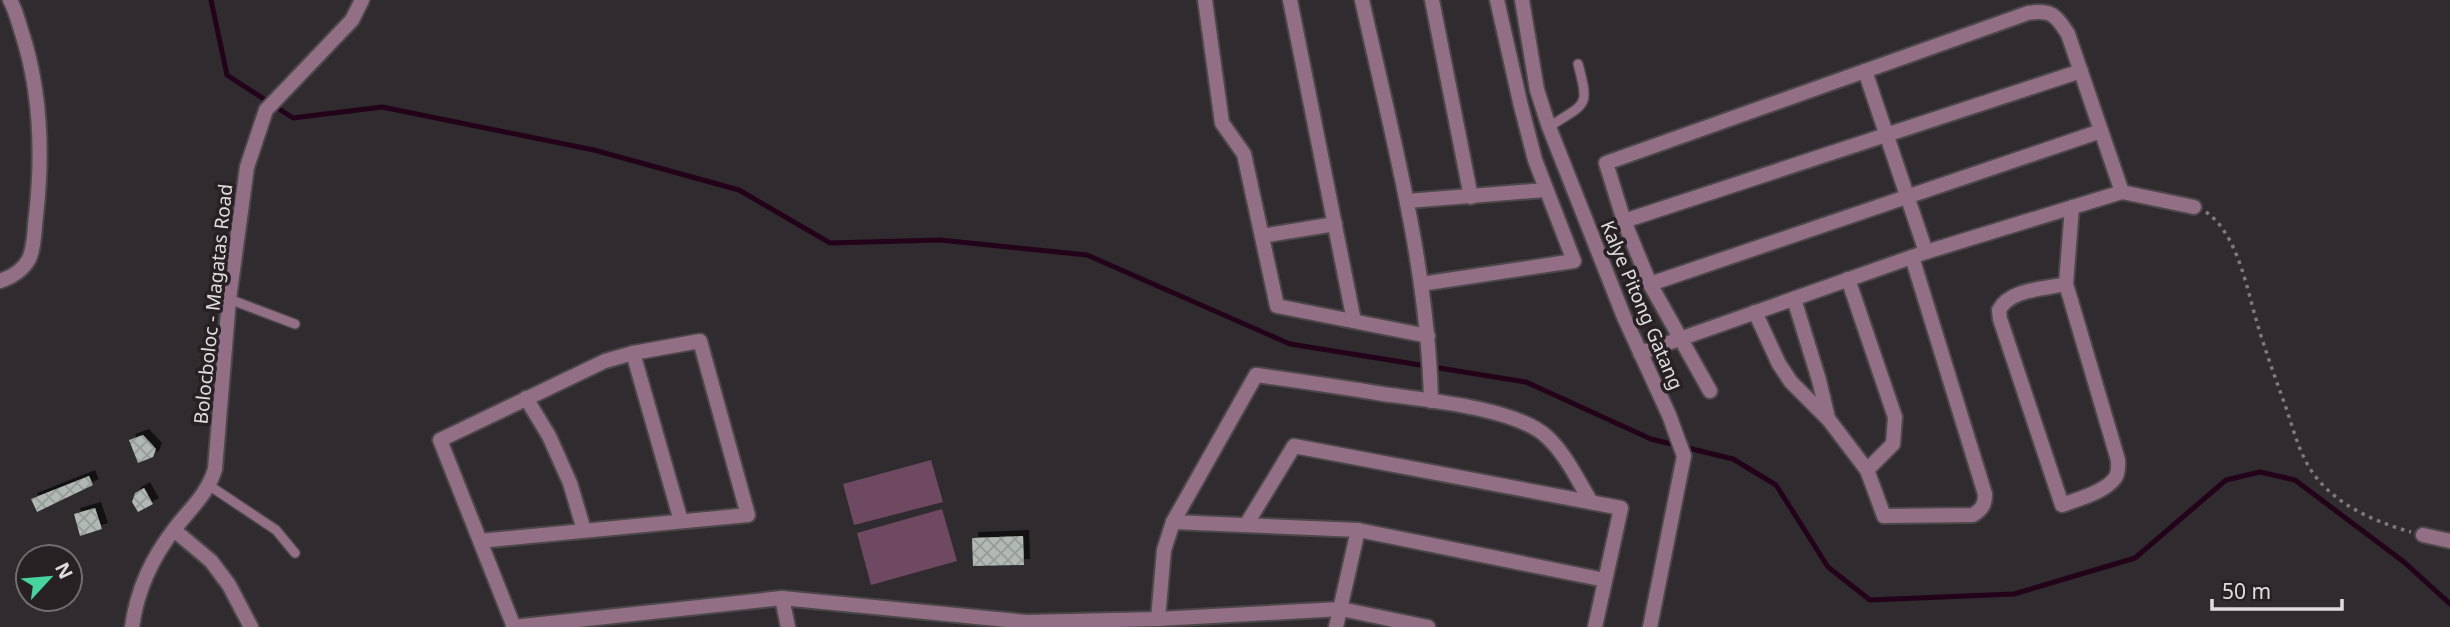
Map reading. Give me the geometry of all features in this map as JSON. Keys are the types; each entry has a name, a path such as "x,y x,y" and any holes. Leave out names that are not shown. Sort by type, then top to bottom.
{"street":[{"path":"0,281 20,270 28,261 32,250 39,185 40,134 35,86 26,44 10,0"},
{"name":"Bolocboloc - Magatas Road","path":"132,627 136,600 156,555 210,486 215,469 229,299 247,167 266,110 352,20 362,0"},
{"path":"1205,0 1222,123 1244,154 1277,306 1428,336"},
{"path":"1290,0 1354,321"},
{"path":"1362,0 1407,201 1428,336 1431,401"},
{"path":"1432,0 1471,197"},
{"path":"1421,284 1574,261 1546,190 1520,102 1497,0"},
{"name":"Kalye Pitong Gatang","path":"1522,0 1538,90 1549,127 1684,456 1650,627"},
{"path":"1710,391 1650,284 1624,221 1606,163 2028,13 2041,11 2051,13 2061,22 2068,34 2122,192"},
{"path":"1755,312 1779,364 1791,382 1829,420 1867,470 1884,516 1964,516 1980,510 1985,503 1985,494 1919,254 1908,197 1865,71"},
{"path":"1624,221 2081,71"},
{"path":"1650,284 2101,131"},
{"path":"1407,201 1546,190"},
{"path":"1640,353 1919,254 2122,192 2194,207"},
{"path":"2066,284 2017,295 1999,310 2062,505 2105,486 2115,478 2118,469 2118,460 2066,284 2073,207"},
{"path":"1262,236 1335,224"},
{"path":"1848,279 1895,417 1893,444 1867,470"},
{"path":"1794,299 1829,420"},
{"path":"480,541 748,515 701,341 632,353 579,372 440,440 514,627 782,598 1027,622 1158,619 1341,609 1428,627"},
{"path":"632,353 681,521"},
{"path":"1158,619 1164,550 1173,522 1256,375 1431,401 1510,416 1546,436 1562,454 1591,502"},
{"path":"526,398 549,436 570,483 584,530"},
{"path":"1246,524 1294,446 1620,508 1595,627"},
{"path":"1173,522 1359,530 1605,580"},
{"path":"174,530 211,561 229,585 251,627"},
{"path":"1336,627 1359,530"},
{"path":"2423,535 2450,541"},
{"path":"782,598 788,627"}],"lane":[{"path":"1549,127 1584,102 1587,94 1578,64"},
{"path":"229,299 295,324"},
{"path":"210,486 275,530 295,553"}],"path":[{"path":"2194,207 2216,220 2232,246 2298,445 2310,469 2349,507 2384,524 2423,535"}],"shaded area":[{"path":"931,460 943,502 854,525 843,484"},
{"path":"942,509 957,561 871,585 857,533"}],"building":[{"path":"143,435 156,449 153,457 138,463 129,440"},
{"path":"89,476 93,485 37,512 31,499"},
{"path":"144,488 153,504 138,512 132,502 135,493"},
{"path":"95,508 102,529 80,536 74,514"},
{"path":"1023,536 1024,565 973,566 972,538"}],"waterway":[{"path":"211,0 227,75 293,118 382,107 594,150 739,190 830,243 940,240 1087,255 1290,344 1526,382 1651,439 1733,459 1776,485 1828,567 1870,600 2014,594 2135,558 2226,480 2260,472 2295,480 2404,562 2450,604"}]}
